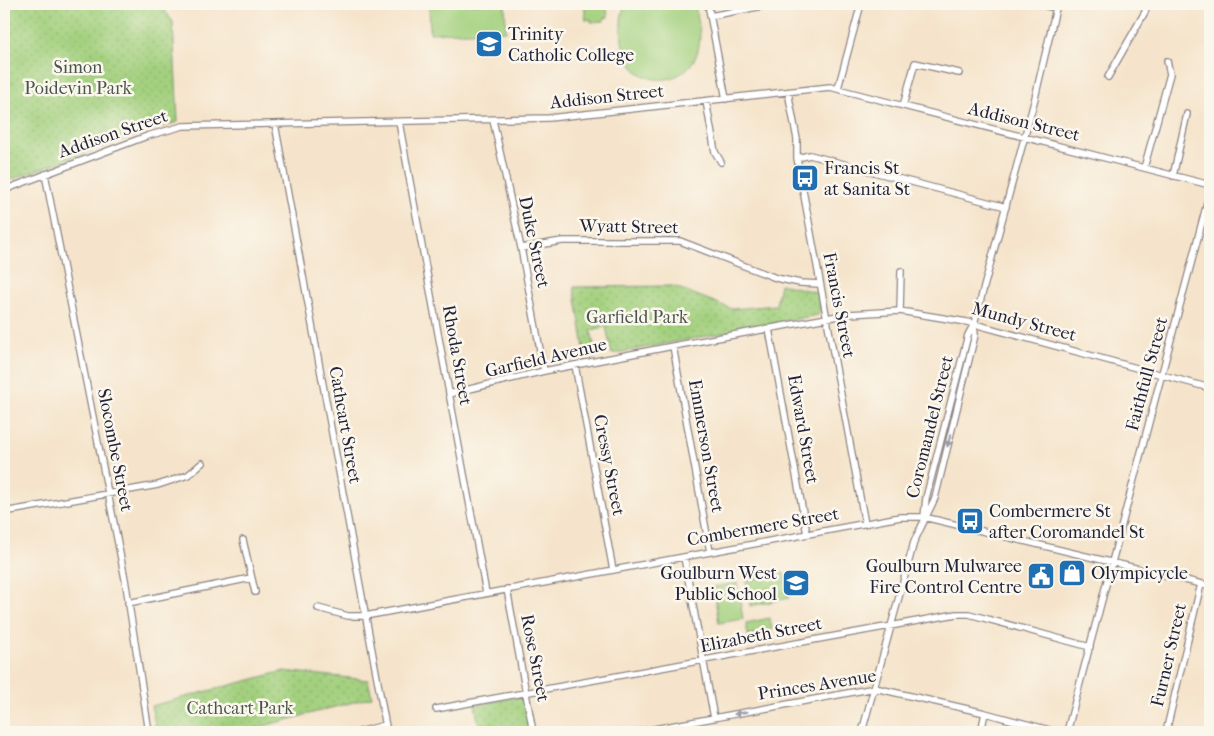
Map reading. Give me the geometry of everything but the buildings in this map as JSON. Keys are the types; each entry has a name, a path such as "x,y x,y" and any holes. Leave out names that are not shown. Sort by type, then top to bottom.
{"street":[{"path":"708,4 726,98"},
{"path":"710,16 774,4"},
{"path":"838,88 861,4"},
{"path":"1039,4 1056,6"},
{"path":"1108,77 1147,4"},
{"name":"Coromandel Street","path":"924,518 926,498 958,373 968,335 974,324 1006,207 1056,6"},
{"path":"1144,168 1170,74 1167,61"},
{"path":"903,106 915,63 959,73"},
{"name":"Addison Street","path":"4,190 147,136 183,126 549,118 830,87 1210,186"},
{"name":"Francis Street","path":"788,92 797,139 797,158 864,524"},
{"path":"706,101 715,152 721,162"},
{"path":"1173,176 1187,114"},
{"name":"Duke Street","path":"493,120 521,248 544,372"},
{"name":"Rhoda Street","path":"399,122 486,593"},
{"name":"Cathcart Street","path":"275,124 387,732"},
{"path":"797,158 810,155 1006,207"},
{"name":"Slocombe Street","path":"45,174 109,494 149,732"},
{"name":"Faithfull Street","path":"1067,732 1210,192"},
{"name":"Wyatt Street","path":"521,248 562,241 680,241 776,278 800,284 820,284"},
{"path":"900,311 901,271"},
{"name":"Mundy Street","path":"827,318 873,311 900,311 934,315 974,324 1210,388"},
{"name":"Garfield Avenue","path":"449,394 575,365 827,318"},
{"name":"Coromandel Street","path":"924,518 935,498 975,334 974,324"},
{"name":"Edward Street","path":"769,329 807,534"},
{"name":"Emmerson Street","path":"673,346 710,552"},
{"name":"Cressy Street","path":"575,365 613,570"},
{"path":"958,373 965,375"},
{"path":"948,414 955,416"},
{"path":"937,457 945,459"},
{"path":"4,512 174,481 188,474 202,463"},
{"name":"Combermere Street","path":"318,608 348,616 365,616 900,517 924,518 1210,586"},
{"path":"862,732 914,542 924,518"},
{"path":"243,540 254,592"},
{"path":"684,557 714,718"},
{"path":"128,603 251,578"},
{"name":"Furner Street","path":"1166,732 1202,584"},
{"name":"Rose Street","path":"507,589 533,732"},
{"name":"Elizabeth Street","path":"436,709 956,614 969,614 1090,646"},
{"name":"Princes Avenue","path":"638,732 874,688 985,713 1057,732"},
{"path":"981,732 985,713"},
{"path":"359,732 385,725"}],"green space":[{"name":"Simon Poidevin Park","path":"4,4 160,4 173,22 178,122 155,128 4,182"},
{"path":"429,4 505,4 506,31 430,33"},
{"path":"584,4 606,4 608,17 604,18 604,21 591,22 591,19 586,20"},
{"path":"626,4 693,4 699,23 699,47 692,63 681,73 667,79 653,79 639,73 628,60 622,41 621,17"},
{"name":"Garfield Park","path":"780,284 816,292 821,309 818,315 612,354 606,327 591,330 596,357 592,358 589,348 584,348 574,287 673,286 732,309 776,305"},
{"path":"784,573 789,598 750,606 746,580"},
{"path":"737,583 743,619 719,623 713,587"},
{"path":"770,618 772,630 748,635 746,623"},
{"name":"Cathcart Park","path":"284,671 368,680 372,697 242,732 157,732 151,706"},
{"path":"517,697 525,701 531,732 480,732 475,705"}],"place":[{"name":"Trinity Catholic College","path":"489,44"},
{"name":"Francis St at Sanita St","path":"805,178"},
{"name":"Combermere St after Coromandel St","path":"970,521"},
{"name":"Olympicycle","path":"1072,573"},
{"name":"Goulburn Mulwaree Fire Control Centre","path":"1041,576"},
{"name":"Goulburn West Public School","path":"796,583"}]}
